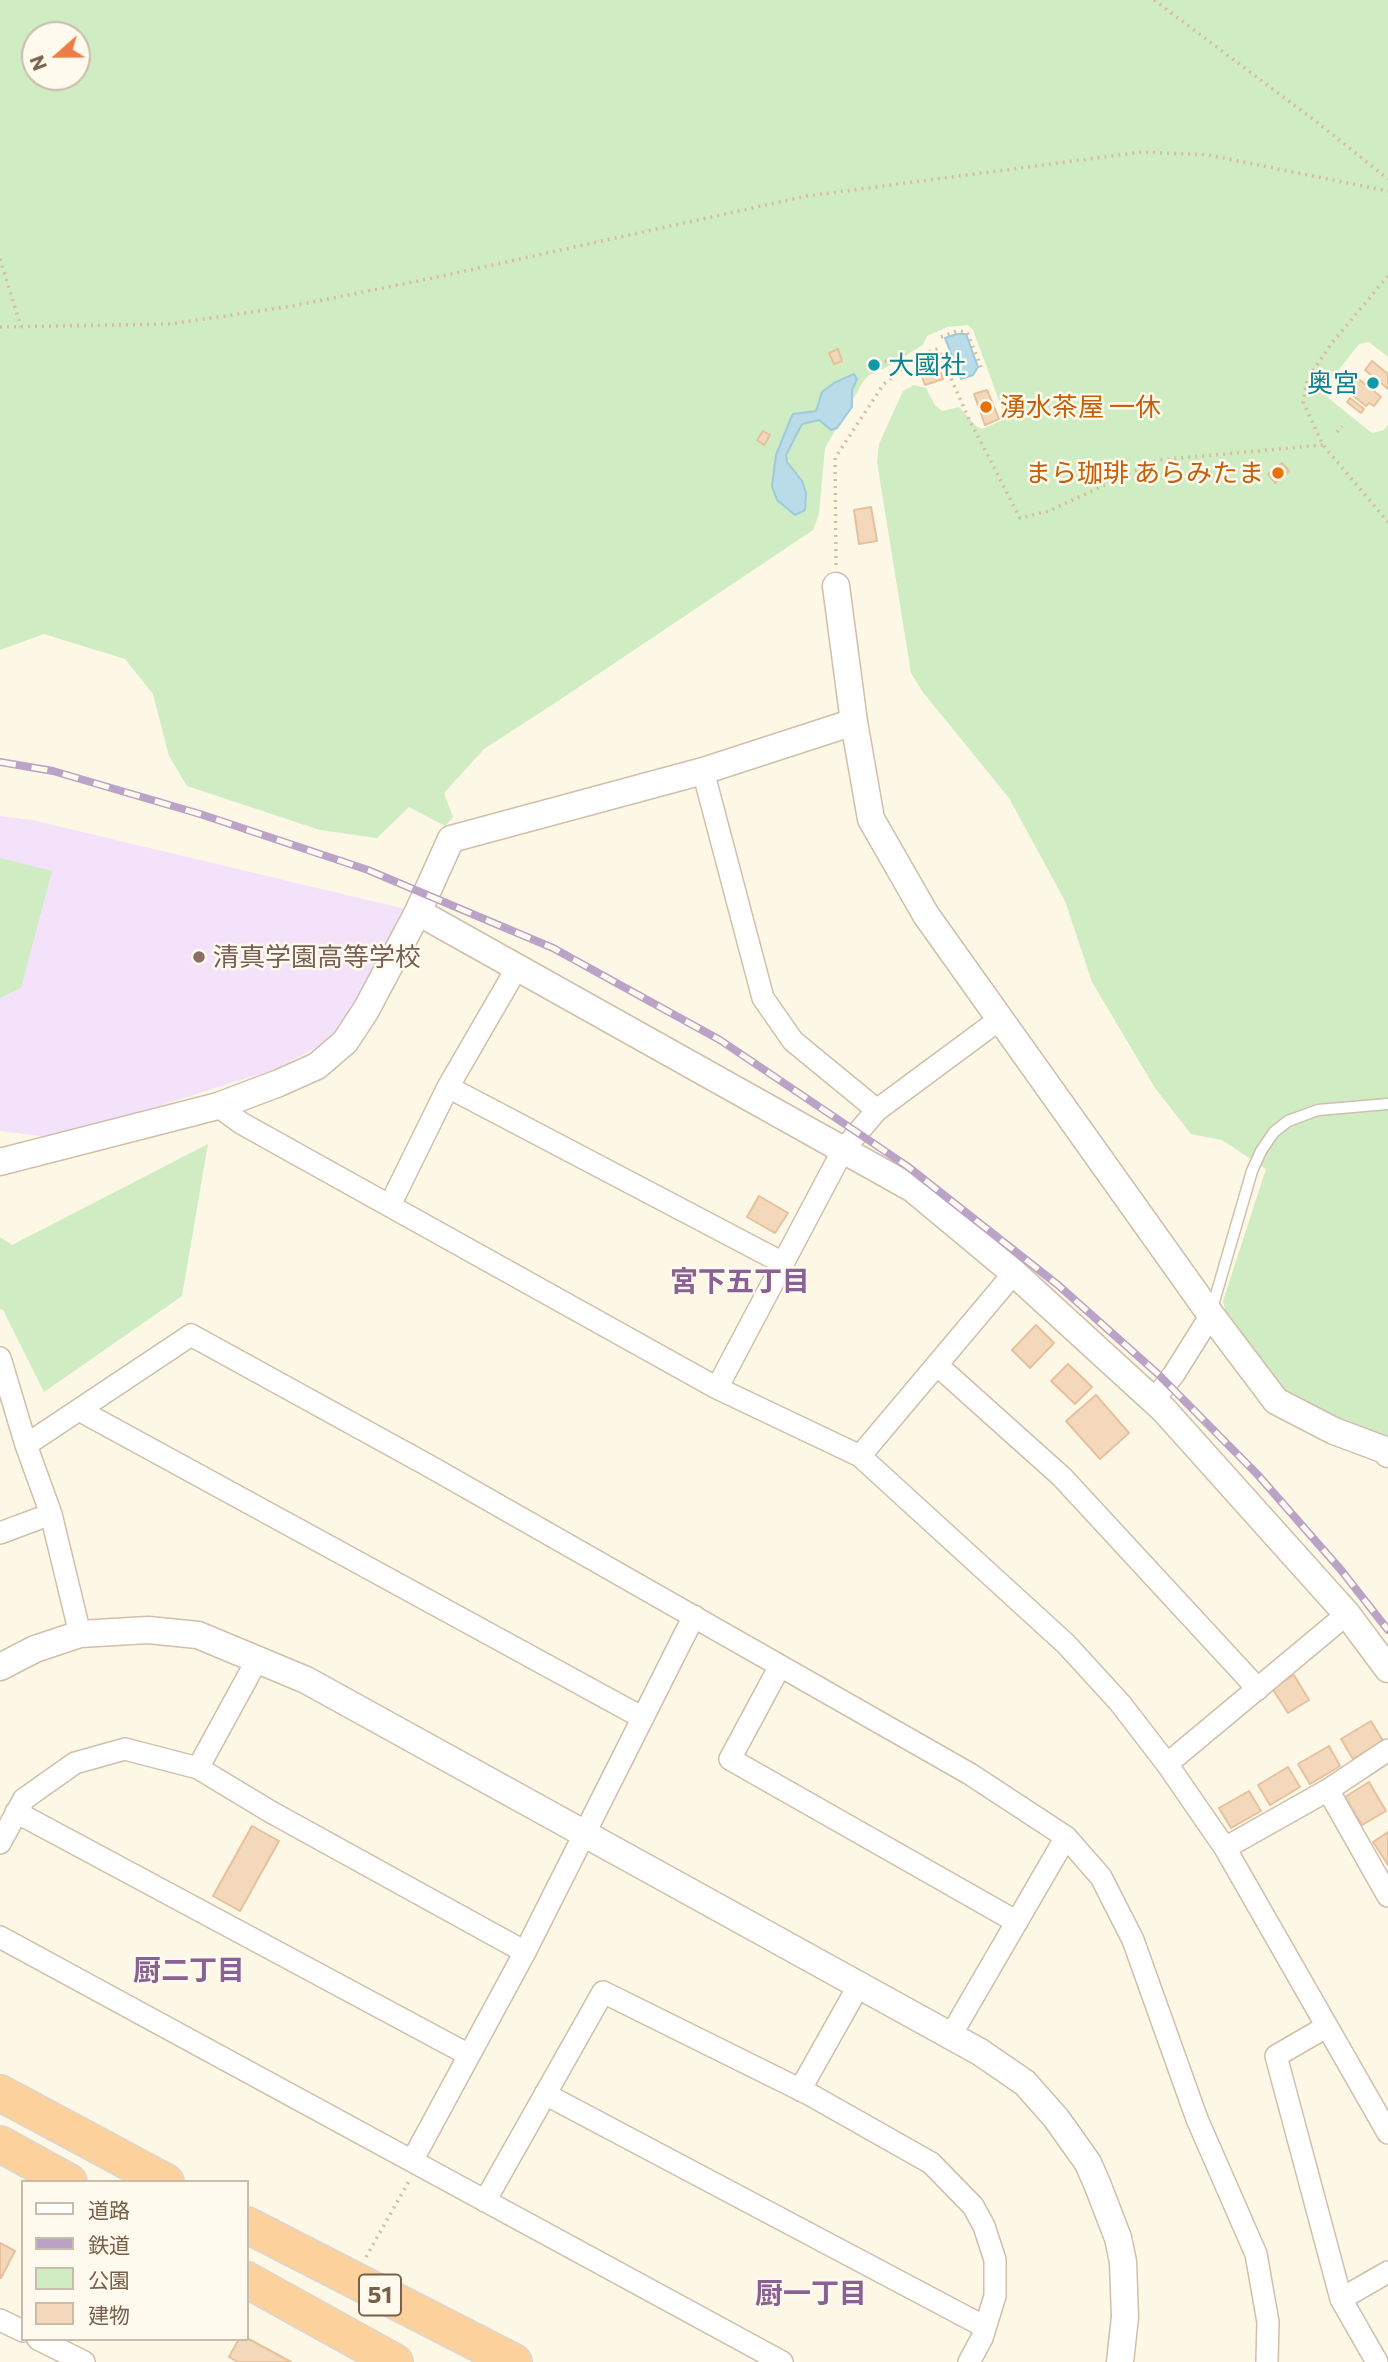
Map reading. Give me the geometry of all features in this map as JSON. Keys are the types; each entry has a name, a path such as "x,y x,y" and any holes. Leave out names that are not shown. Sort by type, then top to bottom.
{"highway":[{"path":"0,2093 162,2180"},
{"path":"0,2144 65,2180"},
{"name":"51","path":"248,2226 514,2362"},
{"name":"51","path":"248,2226 479,2362"},
{"name":"51","path":"248,2281 390,2360"}],"street":[{"path":"836,586 854,722 871,819 926,915 1276,1402 1334,1431 1385,1450 1388,1454"},
{"path":"0,1162 218,1105 317,1066 345,1042 366,1010 418,912 451,839 703,771 854,722"},
{"path":"703,771 763,998 793,1041 877,1110"},
{"path":"418,912 913,1189 1014,1273 1153,1401 1347,1614 1388,1669"},
{"path":"390,1205 448,1087 518,967"},
{"path":"717,1388 843,1150 877,1110 1000,1019"},
{"path":"448,1087 783,1263"},
{"path":"218,1105 241,1124 717,1388 860,1456 1066,1644 1120,1703 1167,1764 1225,1848 1388,2133"},
{"path":"860,1456 1014,1273"},
{"path":"1153,1401 1174,1374 1211,1315"},
{"path":"26,1445 191,1335 694,1616 970,1774 1066,1837 1101,1877 1133,1940 1197,2119 1256,2254 1268,2322 1267,2362"},
{"path":"0,1358 26,1445 51,1514 80,1634"},
{"path":"937,1365 1062,1477 1258,1689"},
{"path":"79,1410 643,1718"},
{"path":"0,1533 51,1514"},
{"path":"1167,1764 1347,1614"},
{"path":"415,2162 525,1952 694,1616"},
{"path":"0,1667 34,1650 80,1634 149,1630 198,1635 306,1680 951,2035 1007,2069 1056,2118 1087,2163 1109,2211 1122,2262 1125,2317 1120,2362"},
{"path":"198,1768 257,1660"},
{"path":"780,1665 730,1759 1017,1922"},
{"path":"0,1843 24,1799 75,1763 125,1749 198,1768 271,1812 525,1952"},
{"path":"1225,1848 1328,1790 1388,1750"},
{"path":"1328,1790 1388,1896"},
{"path":"16,1812 469,2055"},
{"path":"951,2035 1066,1837"},
{"path":"0,1937 782,2362"},
{"path":"800,2090 859,1984"},
{"path":"485,2200 603,1992 800,2090 931,2163 973,2206 984,2226 995,2260 995,2295 982,2339 969,2362"},
{"path":"1326,2027 1276,2056 1341,2299 1377,2362"},
{"path":"545,2094 985,2327"},
{"path":"1341,2299 1388,2272"},
{"path":"0,2320 21,2330"},
{"path":"42,2341 84,2362"}],"lane":[{"path":"1211,1315 1252,1171 1274,1132 1288,1121 1318,1110 1388,1104"}],"path":[{"path":"1154,0 1388,179"},
{"path":"0,327 170,324 293,306 807,196 1142,152 1208,155 1388,191"},
{"path":"0,259 21,327"},
{"path":"1388,276 1331,344 1307,380 1303,402 1323,445 1388,522"},
{"path":"941,337 957,331 967,332 981,367"},
{"path":"836,586 835,458 883,385 919,354 938,349 969,419 1020,518 1049,511 1158,460 1323,445"},
{"path":"878,364 905,354"},
{"path":"1337,432 1342,426"},
{"path":"354,2281 415,2162"}],"shaded area":[{"name":"清真学園高等学校","path":"0,816 32,820 418,912 376,1001 323,1044 276,1069 57,1138 0,1131"}],"green space":[{"path":"0,0 1388,0 1388,357 1369,342 1359,344 1326,386 1327,397 1372,433 1384,430 1388,425 1388,1444 1281,1393 1226,1315 1223,1301 1266,1169 1222,1140 1191,1134 1155,1088 1092,982 1065,901 1009,798 922,691 911,673 877,462 879,444 903,391 914,385 926,388 935,405 942,411 959,407 982,429 1001,421 1004,414 973,330 968,325 947,327 927,336 923,345 864,380 825,448 819,514 813,530 484,749 444,793 453,817 445,826 409,807 377,838 320,830 187,786 169,756 153,694 125,659 44,634 0,650"},
{"path":"0,858 52,871 21,988 0,998"},
{"path":"208,1144 182,1296 44,1392 3,1310 0,1309 0,1237 12,1245"}],"water":[{"path":"966,334 978,367 973,375 961,379 945,338"},
{"path":"854,374 857,379 852,390 852,407 837,428 831,430 819,420 802,424 786,455 787,462 802,481 806,493 805,510 795,515 777,500 772,486 776,455 791,418 793,414 816,411 822,392"}],"building":[{"path":"838,349 842,361 834,364 829,353"},
{"path":"936,358 943,379 925,385 918,365"},
{"name":"奥宮","path":"1372,361 1388,374 1388,389 1381,383 1374,391 1381,397 1374,406 1369,403 1366,406 1352,395 1356,391 1350,387 1357,378 1365,384 1372,376 1365,370"},
{"name":"湧水茶屋 一休","path":"987,390 999,419 985,425 974,394"},
{"name":"奥宮","path":"1350,398 1364,409 1361,413 1347,402"},
{"path":"763,431 770,435 764,445 757,440"},
{"path":"1282,463 1289,471 1275,483 1268,474"},
{"path":"871,507 877,541 859,544 854,510"},
{"path":"759,1196 788,1213 775,1233 747,1217"},
{"path":"1036,1325 1054,1343 1030,1368 1012,1350"},
{"path":"1068,1364 1092,1387 1075,1404 1051,1381"},
{"path":"1096,1395 1129,1433 1100,1459 1066,1421"},
{"path":"1294,1675 1309,1700 1288,1713 1272,1688"},
{"path":"1371,1721 1383,1741 1353,1759 1341,1739"},
{"path":"1329,1746 1340,1766 1310,1784 1298,1764"},
{"path":"1288,1767 1300,1787 1270,1805 1258,1785"},
{"path":"1369,1782 1386,1811 1362,1825 1345,1797"},
{"path":"1249,1791 1261,1811 1231,1828 1219,1808"},
{"path":"252,1826 279,1841 240,1911 213,1896"},
{"path":"1388,1832 1388,1865 1373,1842"},
{"path":"0,2243 15,2251 1,2278 0,2278"},
{"path":"248,2339 291,2362 238,2362 229,2357 238,2341 248,2341"}],"railway":[{"path":"0,762 53,771 200,814 368,870 553,948 720,1040 907,1166 1058,1285 1158,1374 1257,1474 1341,1570 1388,1630"}],"place":[{"name":"大國社","path":"874,365"},
{"name":"奥宮","path":"1373,383"},
{"name":"湧水茶屋 一休","path":"986,407"},
{"name":"まら珈琲 あらみたま","path":"1278,473"},
{"name":"清真学園高等学校","path":"199,957"}],"district":[{"name":"宮下五丁目","path":"740,1282"},
{"name":"厨二丁目","path":"189,1971"},
{"name":"厨一丁目","path":"811,2294"}]}
